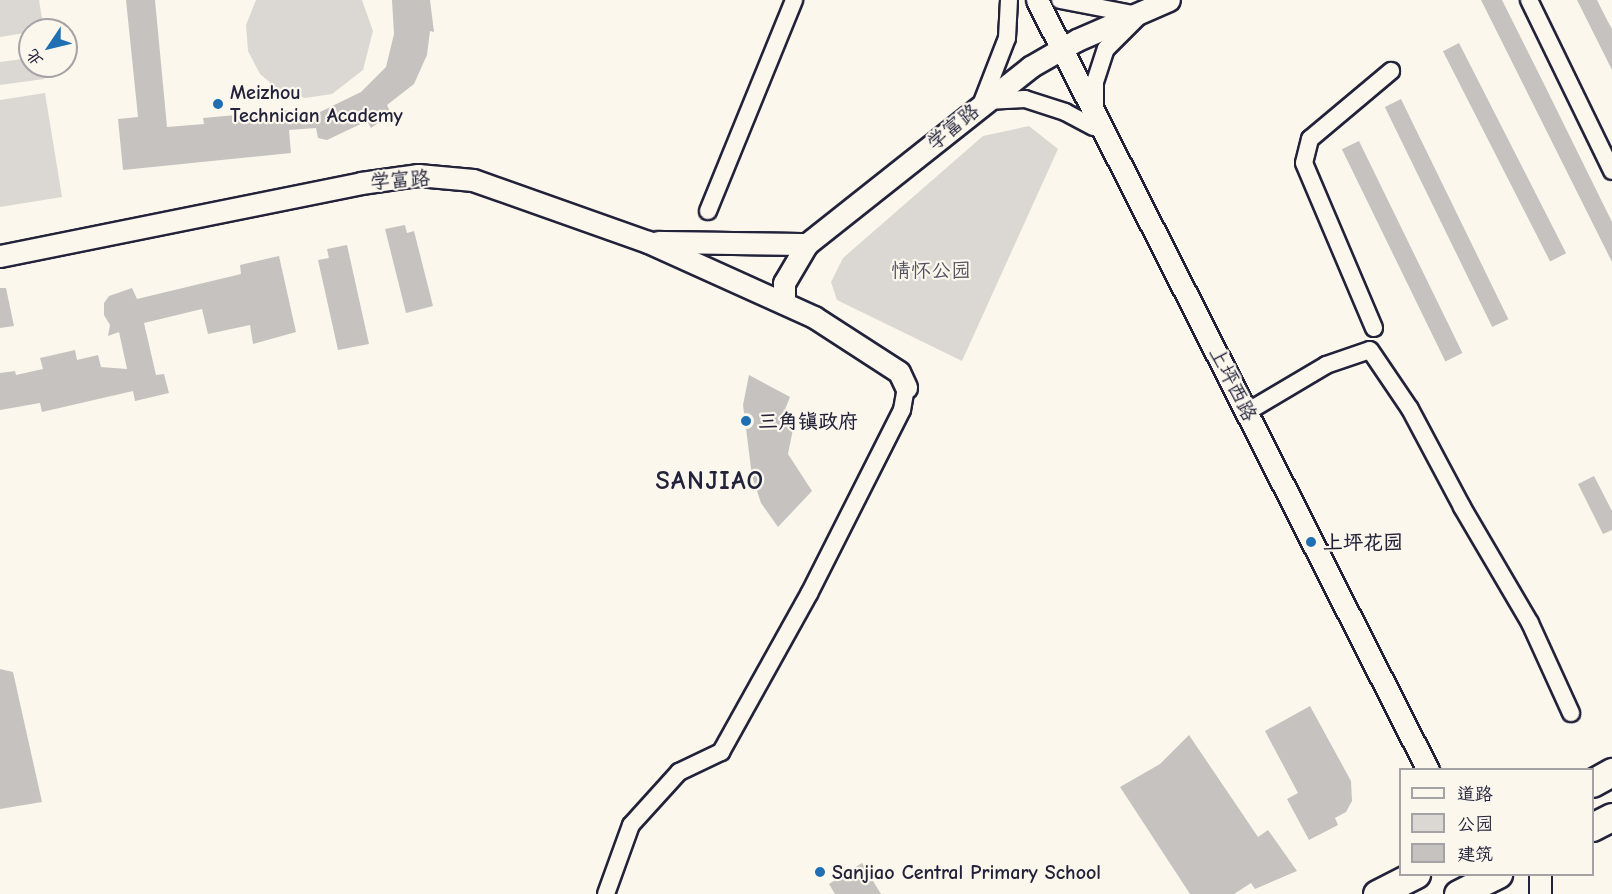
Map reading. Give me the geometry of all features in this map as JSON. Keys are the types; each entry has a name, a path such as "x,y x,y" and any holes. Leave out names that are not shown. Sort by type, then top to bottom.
{"main road":[{"path":"1594,782 1612,772"},
{"path":"1594,826 1612,817"},
{"path":"1377,894 1412,876"}],"street":[{"path":"708,211 794,0"},
{"path":"1009,0 1008,38 984,103 1025,99 1065,112 1094,118 1095,82 1106,49 1140,8"},
{"name":"上坪西路","path":"1026,0 1058,47"},
{"name":"上坪西路","path":"1037,0 1058,47 1416,768"},
{"path":"1060,0 1140,8"},
{"name":"学富路","path":"784,303 784,284 807,244 984,103 1058,47 1140,8 1169,0"},
{"path":"1529,0 1612,171"},
{"path":"1374,328 1304,163 1310,139 1391,71"},
{"name":"上坪西路","path":"1094,118 1247,412 1427,768"},
{"name":"学富路","path":"0,255 361,183 418,175 473,180 648,242 814,317 899,372 906,387"},
{"path":"648,242 807,244"},
{"path":"1247,412 1326,365 1370,350 1410,409 1462,507 1530,623 1570,713"},
{"path":"606,894 631,825 679,772 721,752 809,594 902,410 906,387"},
{"path":"1539,876 1540,894"}],"green space":[{"path":"0,0 39,0 42,18 18,18 18,34 0,37"},
{"path":"256,0 362,0 373,31 363,70 332,94 305,98 280,91 260,74 248,51 246,25"},
{"path":"18,60 18,78 44,79 0,85 0,62"},
{"path":"45,93 62,197 0,207 0,100"},
{"name":"情怀公园","path":"1029,126 1058,149 962,361 837,300 831,282 843,258 983,136"}],"building":[{"path":"126,0 155,0 167,127 204,124 203,118 292,110 292,113 320,112 361,92 386,67 394,34 392,0 430,0 434,32 430,31 427,55 414,84 387,105 391,114 371,128 367,121 327,140 318,138 316,128 289,130 291,153 123,170 118,119 138,117"},
{"path":"1481,0 1502,0 1612,222 1612,262"},
{"path":"1577,0 1597,0 1612,29 1612,70"},
{"path":"1459,43 1566,253 1550,261 1443,51"},
{"path":"1401,99 1508,319 1492,327 1385,107"},
{"path":"1359,141 1462,353 1445,361 1342,149"},
{"path":"405,225 407,233 414,231 433,306 406,313 385,229"},
{"path":"347,245 369,344 338,350 318,260 329,258 327,249"},
{"path":"279,256 296,332 253,344 250,325 208,334 202,309 144,323 156,375 164,374 169,393 135,401 133,391 42,412 40,403 0,410 0,373 15,371 16,375 43,369 40,358 75,350 77,360 98,355 101,367 127,369 119,332 108,336 110,325 104,315 104,303 109,296 132,288 137,299 241,274 240,265"},
{"path":"0,288 6,288 14,326 0,328"},
{"path":"749,375 790,397 784,412 795,419 788,454 812,491 778,527 761,503 752,476 743,405"},
{"path":"1594,476 1612,511 1612,530 1603,534 1578,484"},
{"path":"0,669 13,672 42,802 0,809"},
{"path":"1310,706 1351,781 1352,801 1346,812 1335,818 1338,825 1309,840 1287,799 1298,793 1265,731"},
{"path":"1189,735 1258,837 1268,830 1297,871 1255,889 1251,883 1234,894 1190,894 1120,787 1160,764"},
{"path":"862,863 881,894 835,894 829,884"}],"place":[{"name":"Meizhou Technician Academy","path":"218,104"},
{"name":"三角镇政府","path":"746,421"},
{"name":"上坪花园","path":"1311,542"},
{"name":"Sanjiao Central Primary School","path":"820,872"}],"district":[{"name":"SANJIAO","path":"710,482"}]}
